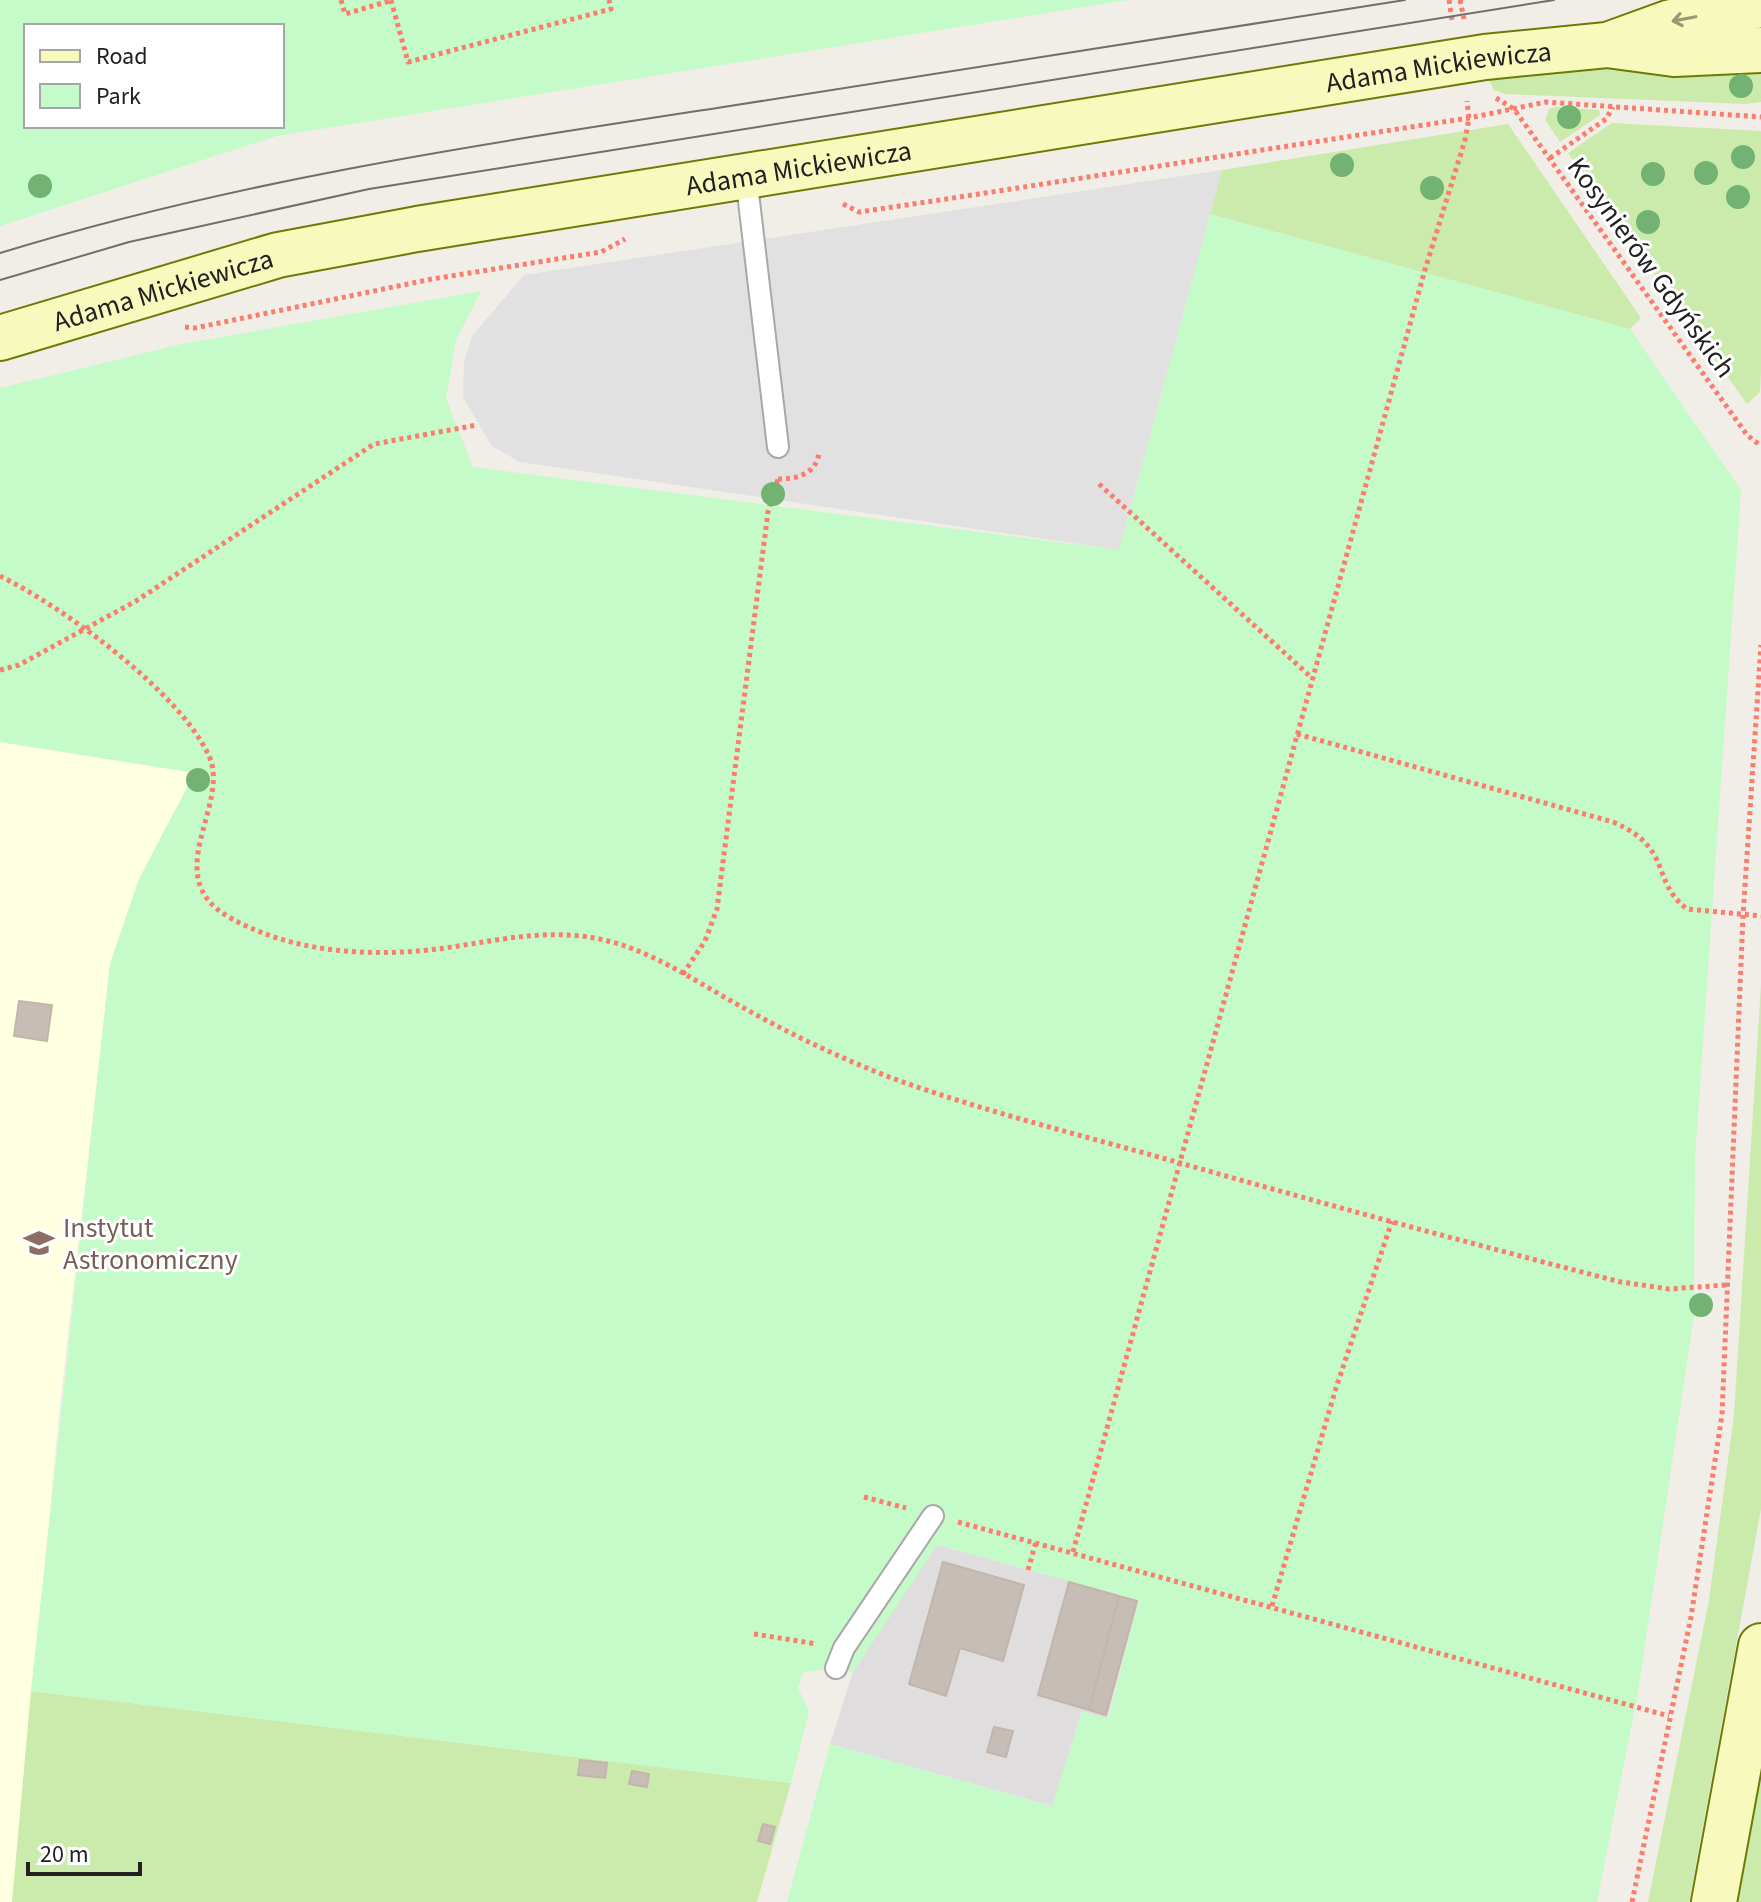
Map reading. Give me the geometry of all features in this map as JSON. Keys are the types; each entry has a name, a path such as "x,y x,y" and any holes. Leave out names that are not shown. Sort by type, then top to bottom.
{"main road":[{"name":"Adama Mickiewicza","path":"1607,45 1671,22 1761,5"},
{"name":"Adama Mickiewicza","path":"0,338 278,255 746,176 1485,57 1607,45 1674,54 1761,50"},
{"path":"1714,1902 1761,1646"}],"lane":[{"path":"746,176 778,447"},
{"path":"836,1668 844,1648 933,1516"}],"path":[{"path":"341,0 345,14 392,0 408,62 611,9 609,0"},
{"path":"1497,98 1514,109"},
{"path":"1073,1552 1469,118 1466,100"},
{"path":"843,203 859,212 1469,118 1546,102 1761,117"},
{"path":"1550,158 1606,119 1613,107"},
{"name":"Kosynierów Gdyńskich","path":"1514,109 1747,435 1761,446"},
{"path":"176,326 195,328 432,279 601,252 629,237"},
{"path":"0,670 19,665 136,601 374,444 477,425"},
{"path":"683,974 705,941 717,909 768,512 778,479"},
{"path":"1099,484 1312,678"},
{"path":"0,576 43,599 85,628 150,684 177,713 211,760 211,786 197,867 207,898 228,917 267,934 357,953 447,948 534,933 608,940 683,974 797,1037 951,1098 1621,1282 1669,1289 1726,1285"},
{"path":"1632,1902 1691,1617 1722,1415 1743,916 1761,645"},
{"path":"1297,734 1613,822 1646,840 1656,853 1678,902 1687,909 1761,916"},
{"path":"1272,1606 1336,1388 1392,1221"},
{"path":"864,1497 1669,1716"},
{"path":"1028,1570 1036,1542"},
{"path":"754,1634 844,1648"}],"shaded area":[{"path":"1222,170 1119,550 520,462 492,446 463,397 464,362 472,336 524,275"},
{"name":"Instytut Astronomiczny","path":"0,742 195,772 139,879 110,964 59,1414 13,1902 0,1902"},
{"path":"937,1545 1139,1600 1107,1719 1082,1711 1053,1806 830,1744 853,1672"}],"green space":[{"path":"0,0 1128,0 277,136 0,226"},
{"path":"1761,62 1761,102 1745,104 1505,94 1494,90 1487,76 1611,66"},
{"path":"1549,109 1599,110 1600,115 1560,142 1545,120"},
{"path":"1612,123 1761,131 1760,392 1747,404 1568,153"},
{"path":"1508,124 1641,318 1630,329 1210,214 1222,170"},
{"path":"1210,214 1630,329 1741,490 1695,1159 1694,1315 1638,1692 1597,1902 787,1902 830,1744 1052,1806 1082,1711 1108,1719 1139,1600 937,1545 853,1672 836,1668 803,1672 798,1688 809,1711 791,1783 31,1691 110,964 139,879 195,773 0,742 0,388 182,344 481,291 456,340 446,398 473,467 1119,550"},
{"path":"1761,984 1761,1509 1689,1902 1648,1902 1709,1600 1734,1415"},
{"path":"31,1691 791,1783 757,1902 12,1902"},
{"path":"1761,1766 1761,1902 1736,1902"}],"building":[{"path":"19,1001 52,1005 47,1041 14,1036"},
{"path":"943,1562 1024,1585 1003,1661 960,1648 946,1696 909,1684"},
{"path":"1069,1582 1119,1596 1089,1710 1038,1695"},
{"path":"1119,1596 1137,1601 1106,1715 1089,1710"},
{"path":"994,1727 1013,1731 1006,1757 987,1752"},
{"path":"580,1760 607,1763 605,1778 578,1775"},
{"path":"632,1771 649,1774 647,1787 629,1784"},
{"path":"763,1824 775,1827 770,1844 758,1841"}],"tram line":[{"path":"0,253 177,205 356,167 1405,0"},
{"path":"0,280 129,242 369,189 1554,0"}],"place":[{"name":"Instytut Astronomiczny","path":"39,1243"}]}
